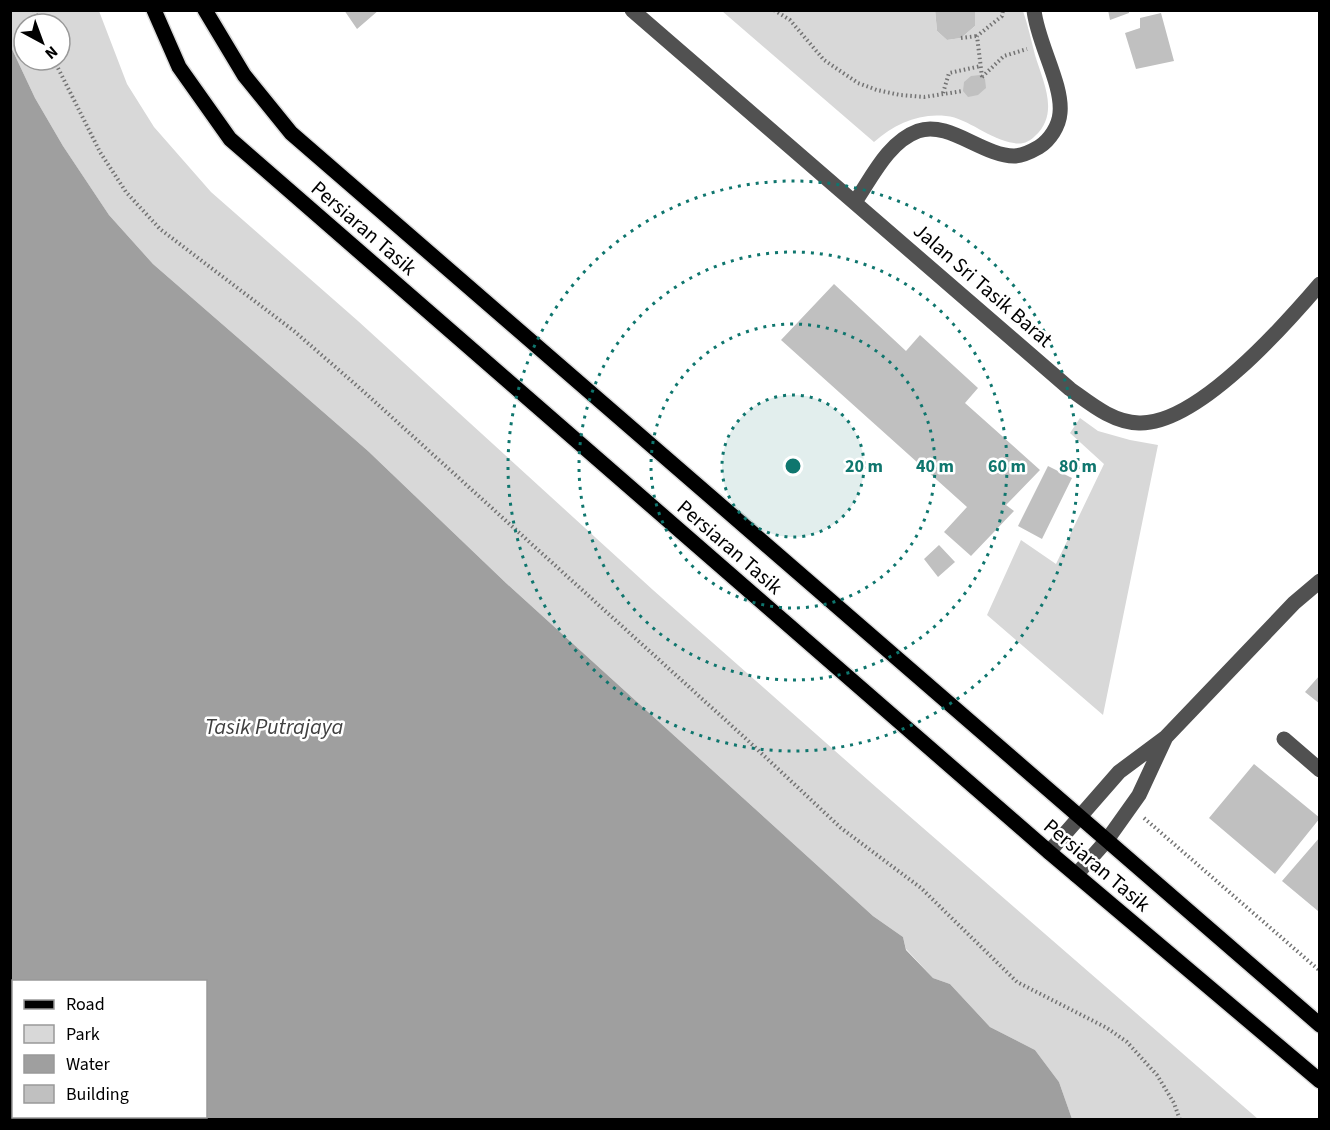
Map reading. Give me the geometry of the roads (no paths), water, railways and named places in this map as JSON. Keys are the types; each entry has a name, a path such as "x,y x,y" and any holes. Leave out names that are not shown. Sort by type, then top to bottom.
{"main road":[{"name":"Persiaran Tasik","path":"154,10 179,68 230,139 1049,852 1320,1081"},
{"name":"Persiaran Tasik","path":"206,10 244,75 291,133 1320,1025"}],"street":[{"name":"Jalan Sri Tasik Barat","path":"632,10 1070,389 1087,402 1118,419 1140,423 1162,420 1185,409 1226,380 1262,346 1320,284"},
{"path":"855,202 890,150 919,131 933,129 996,154 1016,157 1047,142 1056,128 1060,114 1059,98 1034,10"},
{"path":"1049,852 1119,772 1166,737 1294,603 1320,581"},
{"path":"1076,875 1107,840 1139,795 1166,737"},
{"path":"1284,739 1320,770"}],"water":[{"name":"Tasik Putrajaya","path":"11,47 12,72 23,72 63,146 109,215 153,264 368,451 506,583 873,916 903,937 906,950 933,978 950,984 990,1027 1035,1050 1059,1082 1072,1119 11,1119"}]}
